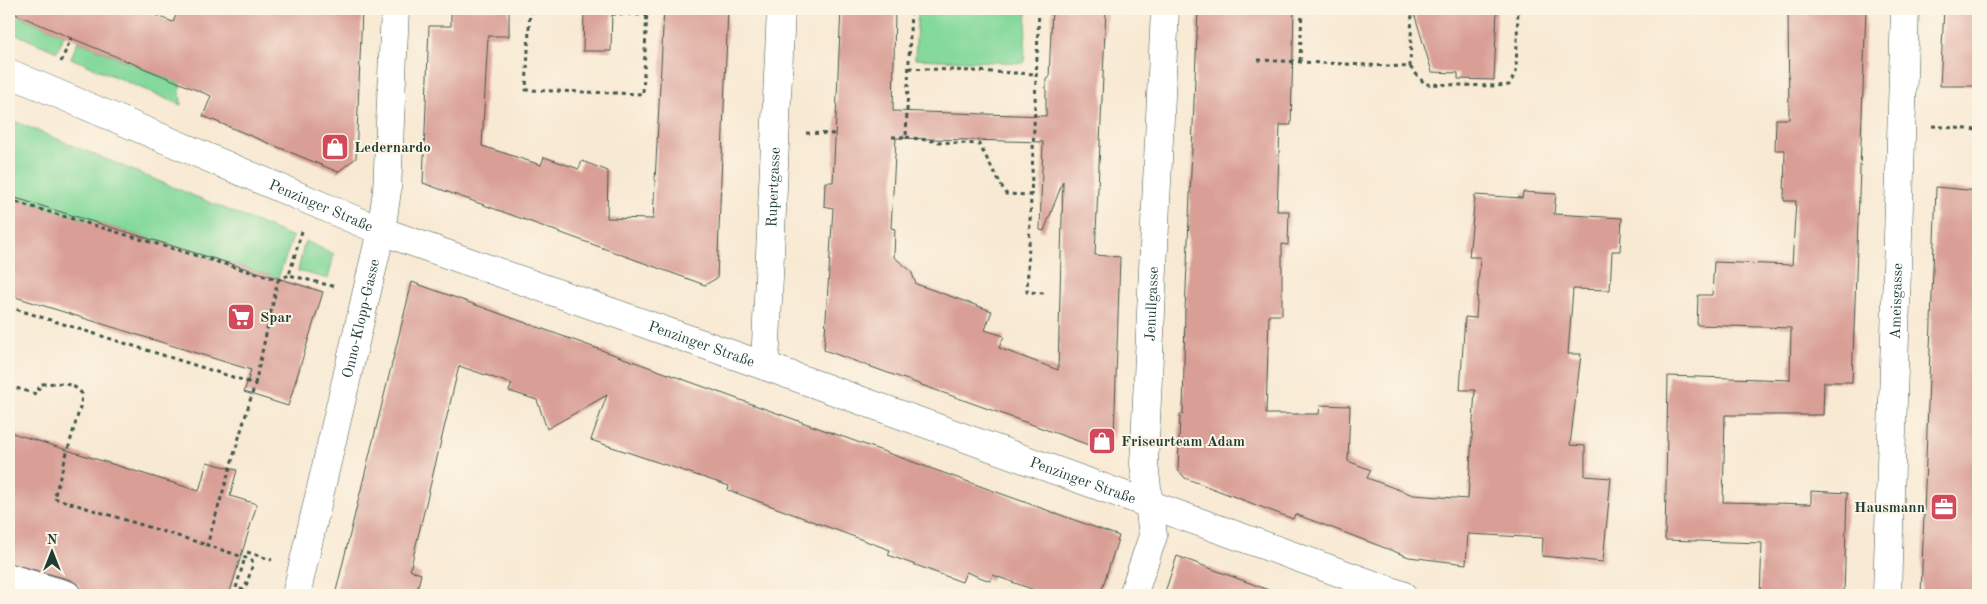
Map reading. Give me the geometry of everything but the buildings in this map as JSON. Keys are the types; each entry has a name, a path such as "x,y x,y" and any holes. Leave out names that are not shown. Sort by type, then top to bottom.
{"street":[{"name":"Onno-Klopp-Gasse","path":"296,595 381,231 387,192 395,9"},
{"name":"Rupertgasse","path":"765,366 781,9"},
{"name":"Jenullgasse","path":"1133,595 1152,536 1144,464 1165,9"},
{"name":"Ameisgasse","path":"1886,595 1905,9"},
{"name":"Penzinger Straße","path":"9,73 381,231 765,366 1149,506 1402,595"},
{"path":"9,578 67,595"}],"path":[{"path":"584,13 530,10 526,90 643,94 647,9"},
{"path":"906,137 911,9"},
{"path":"1039,9 1027,292 1046,292"},
{"path":"1300,61 1302,9"},
{"path":"1412,9 1410,67 1425,84 1495,86 1509,85 1516,72 1518,9"},
{"path":"612,14 647,14"},
{"path":"1258,60 1410,67"},
{"path":"909,68 1036,74"},
{"path":"1901,124 1978,130"},
{"path":"892,137 979,144 1006,194 1031,195"},
{"path":"9,200 278,280 290,275 327,284"},
{"path":"290,275 312,202"},
{"path":"207,545 256,384 278,280"},
{"path":"9,307 256,384"},
{"path":"9,386 36,394 41,384 64,383 78,388 82,394 81,404 54,498 252,560 253,564 243,595"},
{"path":"244,561 236,588 244,590"}],"green space":[{"path":"918,9 1027,9 1024,63 915,59"},
{"path":"9,11 64,35 57,52 9,31"},
{"path":"78,41 180,84 181,105 71,58"},
{"path":"9,119 293,237 278,278 9,196"},
{"path":"305,241 334,254 328,279 298,271"}],"place":[{"name":"Ledernardo","path":"335,147"},
{"name":"Spar","path":"241,317"},
{"name":"Friseurteam Adam","path":"1102,441"},
{"name":"Hausmann","path":"1944,507"}]}
